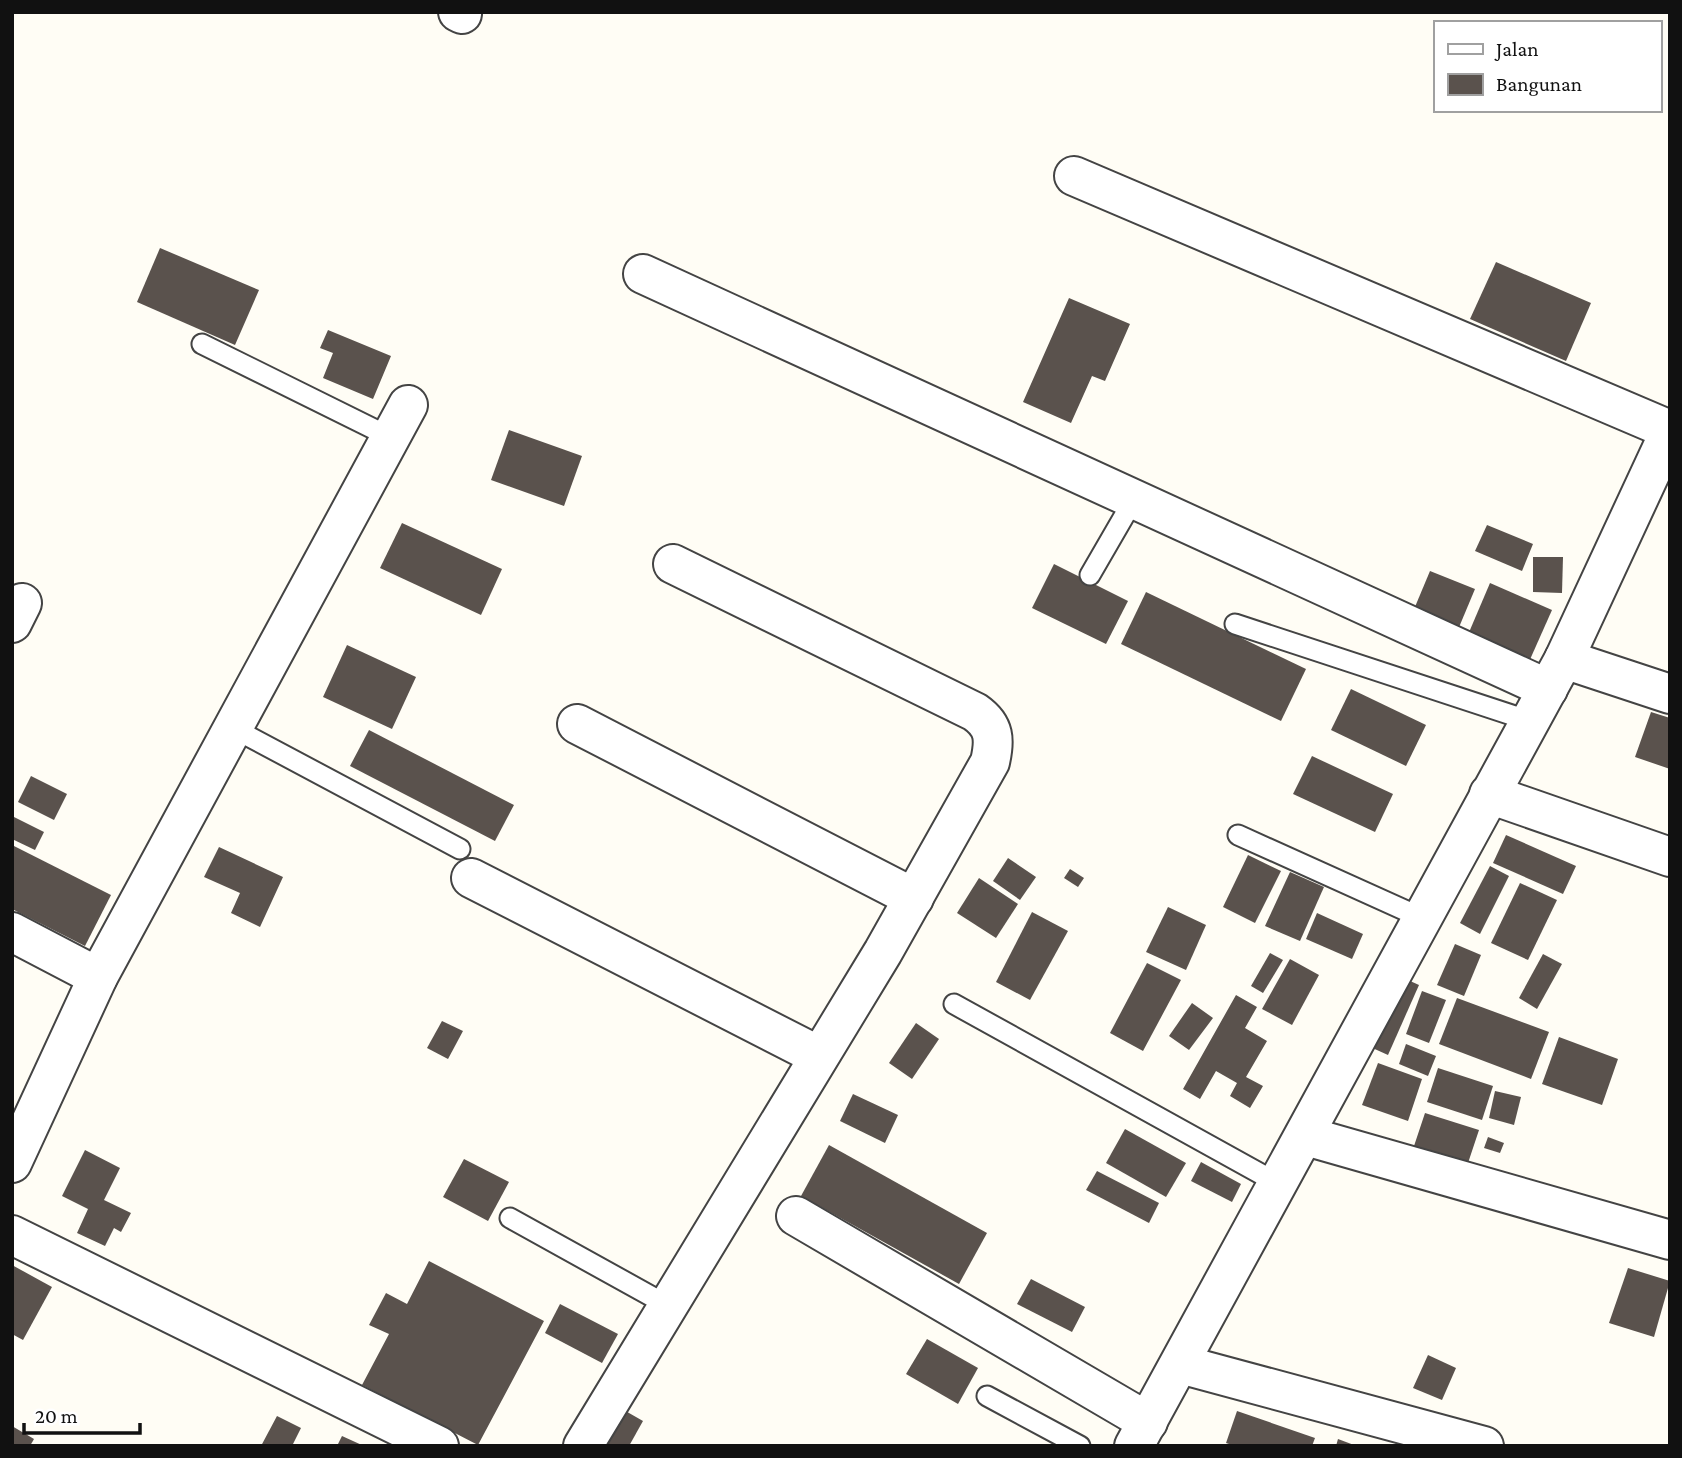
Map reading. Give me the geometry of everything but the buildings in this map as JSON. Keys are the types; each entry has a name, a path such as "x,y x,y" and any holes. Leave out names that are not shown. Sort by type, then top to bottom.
{"street":[{"path":"796,1216 1141,1434 1548,690 1670,431 1074,176"},
{"path":"643,274 1548,690 1670,694"},
{"path":"12,1163 98,977 399,421"},
{"path":"583,1446 914,898 990,762 994,743 992,728 975,712 673,564"},
{"path":"577,724 914,898"},
{"path":"1489,794 1670,857"},
{"path":"466,864 819,1056"},
{"path":"12,932 98,977"},
{"path":"1306,1136 1670,1240"},
{"path":"12,1235 439,1446"},
{"path":"1180,1364 1484,1446"}],"lane":[{"path":"202,344 399,421"},
{"path":"1090,575 1133,499"},
{"path":"1236,624 1548,690"},
{"path":"233,728 466,864"},
{"path":"1238,835 1422,918"},
{"path":"954,1004 1279,1184"},
{"path":"510,1218 667,1306"},
{"path":"987,1396 1080,1446"}]}
